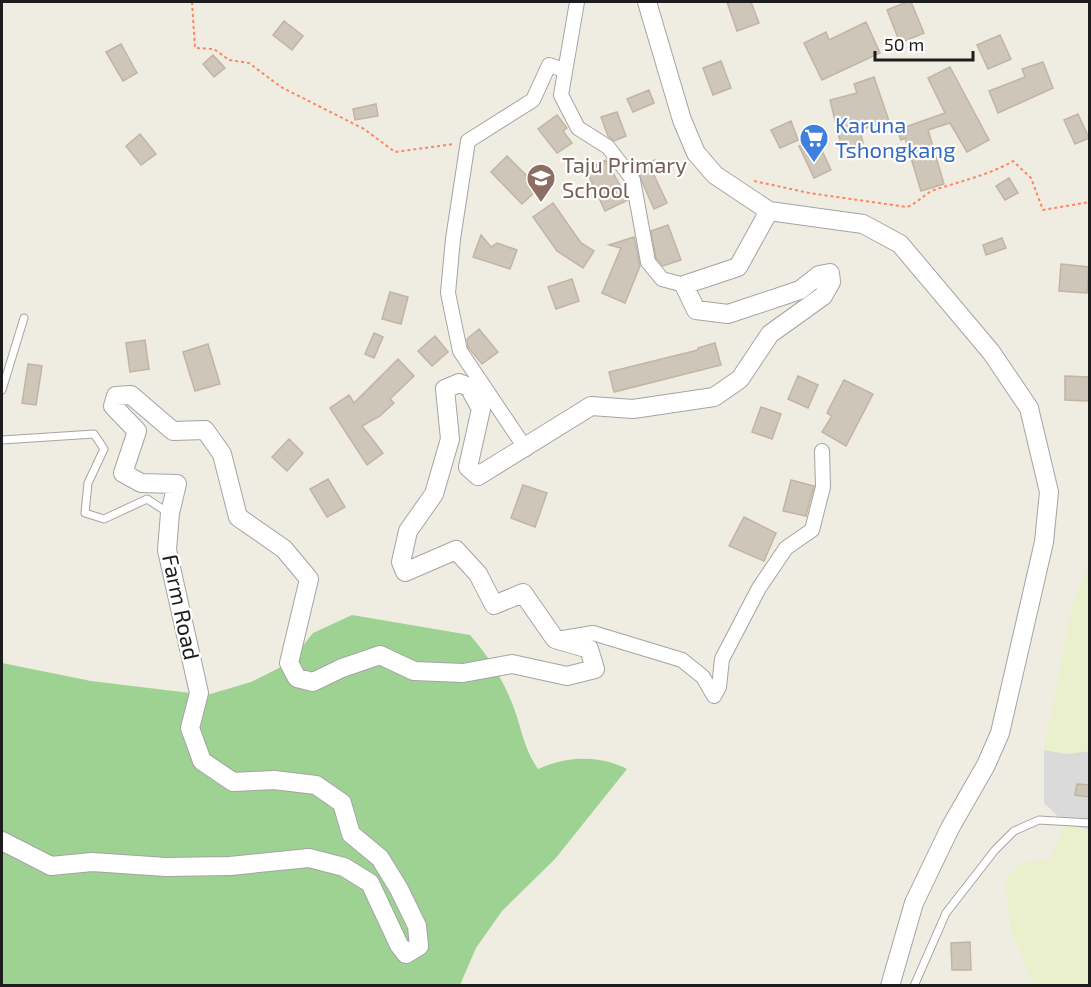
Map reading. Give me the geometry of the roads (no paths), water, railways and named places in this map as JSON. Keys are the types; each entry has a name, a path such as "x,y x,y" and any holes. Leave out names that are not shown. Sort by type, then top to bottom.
{"street":[{"path":"577,2 561,94 578,128 608,147 633,180 648,262 662,279 684,285 738,267 769,211"},
{"path":"647,2 682,120 696,153 714,175 769,211 863,224 900,243 991,352 1029,408 1048,492 1044,542 1000,733 986,765 950,828 914,903 890,986"},
{"path":"526,448 460,351 448,293 453,239 468,141 533,100 549,65 564,70"},
{"path":"684,285 696,310 728,314 800,290 819,275 830,273 831,282 823,296 770,334 740,379 714,397 633,409 591,406 478,476 468,467 481,409 469,387 459,382 445,389 450,439 434,494 408,531 401,562 405,572 456,550 478,574 494,605 523,593 555,639 592,633 681,660 703,677 707,688 714,696 719,687 722,659 759,588 786,548 812,530 823,487 822,451"},
{"name":"Farm Road","path":"2,842 51,866 92,862 166,867 230,866 309,858 344,867 370,883 399,945 406,954 419,946 417,926 399,889 380,858 351,834 342,803 316,785 274,780 233,782 202,761 190,728 199,693 167,550 170,513 177,484 141,483 123,473 137,431 113,406 116,396 131,395 173,431 205,430 222,454 238,518 284,549 309,579 289,663 297,678 313,682 342,668 380,656 414,671 463,673 512,664 567,676 595,669 589,649 555,639"}],"lane":[{"path":"2,390 24,318"},
{"path":"2,440 94,434 104,449 88,483 85,513 104,519 147,499 170,513"},
{"path":"914,986 946,913 995,850 1014,831 1040,820 1089,823"}],"place":[{"name":"Karuna Tshongkang","path":"814,164"},
{"name":"Taju Primary School","path":"541,204"}]}
